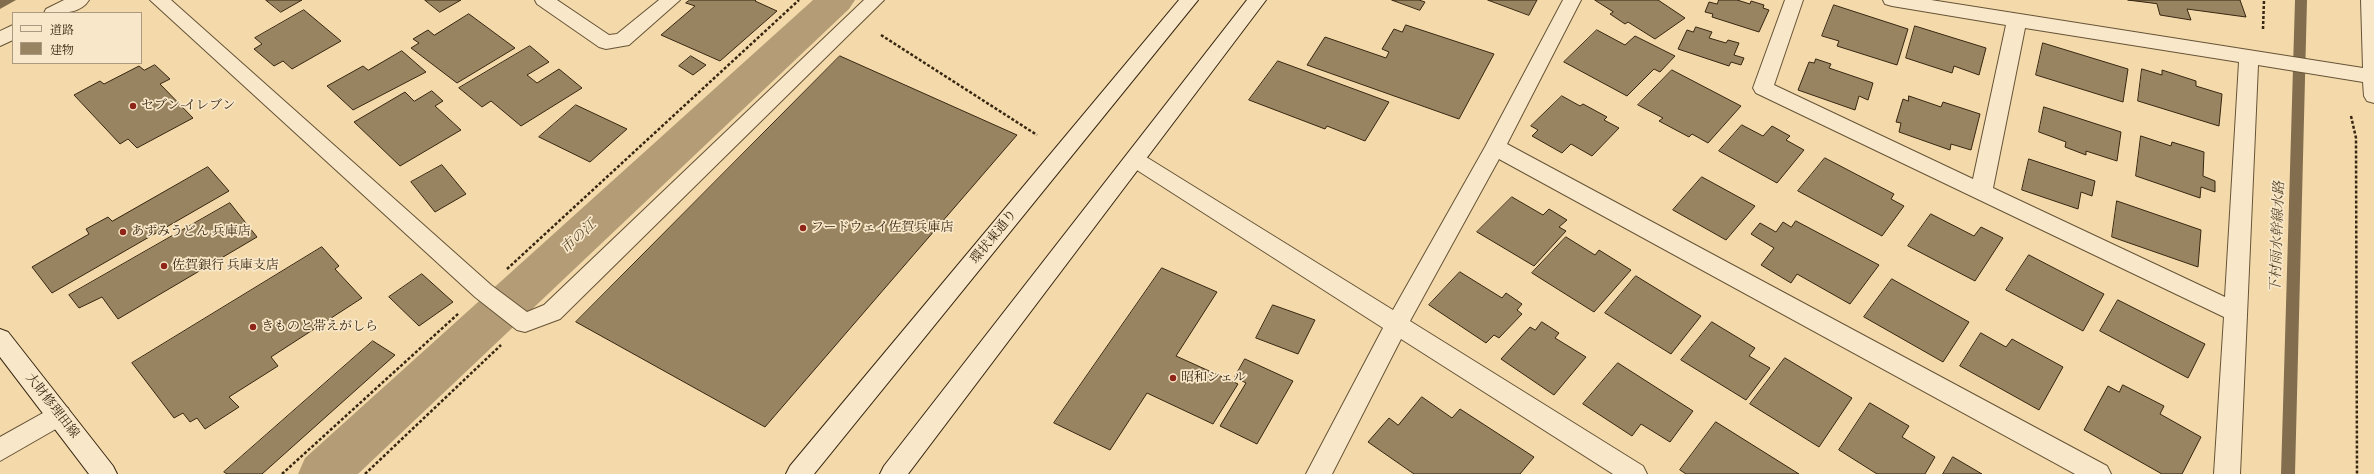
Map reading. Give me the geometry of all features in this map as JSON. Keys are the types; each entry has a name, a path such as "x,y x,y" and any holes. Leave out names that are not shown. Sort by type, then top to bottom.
{"street":[{"path":"55,12 80,0"},
{"path":"159,0 483,291 525,323 552,312 874,0"},
{"path":"544,0 606,42 622,40 671,0"},
{"name":"環状東通り","path":"799,474 1189,0"},
{"path":"893,474 1136,160 1257,0"},
{"path":"1319,474 1396,325 1495,147 1572,0"},
{"path":"1794,0 1763,88 2235,312"},
{"path":"1892,0 2339,72 2373,83 2370,0"},
{"path":"1981,192 2017,20"},
{"path":"0,39 12,33"},
{"path":"2227,474 2235,312 2255,58"},
{"path":"1495,147 2098,474"},
{"path":"1136,160 1634,474"},
{"name":"大財修理田線","path":"0,339 104,474"},
{"path":"0,450 59,414"}],"path":[{"path":"282,474 799,0"},
{"path":"856,18 1037,135"},
{"path":"2339,72 2356,138 2357,474"},
{"path":"365,474 525,323"}],"building":[{"path":"266,0 302,0 281,12"},
{"path":"425,0 461,0 440,12"},
{"path":"690,0 756,0 755,1 777,11 720,61 661,35 695,6 686,3"},
{"path":"1392,0 1419,0 1425,2 1420,10"},
{"path":"1488,0 1537,0 1529,15"},
{"path":"1595,0 1658,0 1685,18 1655,39 1628,22 1625,24 1610,14 1613,12"},
{"path":"1719,0 1737,0 1750,4 1751,1 1764,5 1763,8 1769,10 1759,32 1712,17 1713,14 1705,12 1709,2 1717,4"},
{"path":"2128,0 2240,0 2246,17 2187,9 2191,20 2160,15 2157,4"},
{"path":"1834,5 1908,29 1897,65 1837,46 1839,41 1822,36"},
{"path":"304,10 341,41 292,69 283,61 274,66 254,49 262,44 255,38"},
{"path":"469,14 515,48 457,83 411,48 419,43 413,39 428,30 434,35"},
{"path":"1406,25 1494,54 1459,119 1307,65 1325,37 1386,58 1389,52 1382,49 1394,29 1402,32"},
{"path":"1915,26 1986,48 1979,75 1954,66 1952,73 1906,58"},
{"path":"1696,27 1712,32 1709,38 1726,43 1728,40 1739,43 1734,55 1744,58 1741,65 1731,62 1729,66 1678,49 1687,30 1693,32"},
{"path":"1597,30 1625,45 1635,36 1675,56 1660,72 1654,69 1627,96 1564,62"},
{"path":"2043,43 2128,69 2123,102 2036,75"},
{"path":"530,46 549,62 527,75 537,83 559,69 582,88 521,126 491,101 482,107 459,88"},
{"path":"402,51 426,72 353,110 327,86 363,66 368,70"},
{"path":"691,56 706,65 693,75 679,66"},
{"name":"フードウェイ佐賀兵庫店","path":"840,56 1017,135 765,427 576,322"},
{"path":"1816,59 1831,64 1829,68 1873,83 1868,100 1859,96 1855,110 1798,90 1809,62 1814,63"},
{"path":"1278,61 1389,102 1365,141 1327,126 1325,129 1249,100"},
{"name":"セブン-イレブン","path":"155,65 170,79 160,84 193,118 137,148 128,139 120,144 74,95 100,81 104,84 139,66 144,70"},
{"path":"2142,69 2162,75 2162,70 2196,81 2196,86 2222,94 2219,126 2138,101"},
{"path":"1672,70 1741,106 1708,143 1692,134 1689,137 1659,121 1663,118 1638,105"},
{"path":"432,91 443,101 435,106 461,130 400,166 354,122 405,92 414,101"},
{"path":"1562,96 1580,106 1583,104 1607,117 1604,120 1619,128 1592,156 1571,144 1562,153 1532,136 1538,130 1531,126"},
{"path":"1909,96 1941,107 1943,102 1980,114 1971,150 1951,144 1950,150 1899,132 1901,123 1896,122 1903,99 1908,101"},
{"path":"576,105 627,129 590,162 539,137"},
{"path":"2044,107 2121,132 2117,161 2086,151 2086,155 2065,147 2066,142 2039,132"},
{"path":"1742,125 1763,136 1772,126 1790,136 1786,140 1804,150 1777,183 1719,151"},
{"path":"2141,136 2171,146 2172,142 2204,152 2203,176 2215,181 2215,192 2201,187 2200,198 2136,176"},
{"path":"1825,158 1894,194 1891,199 1904,206 1882,236 1798,191"},
{"path":"2029,159 2095,181 2092,196 2081,192 2078,209 2022,190"},
{"path":"442,165 466,194 435,212 411,182"},
{"name":"あずみうどん 兵庫店","path":"208,167 229,191 52,293 32,267 89,234 86,229 108,217 112,221"},
{"path":"1702,177 1755,206 1726,240 1673,210"},
{"path":"1512,197 1543,215 1549,209 1567,220 1559,227 1566,231 1534,266 1477,232"},
{"path":"2117,201 2201,230 2198,267 2112,237"},
{"name":"佐賀銀行 兵庫支店","path":"230,203 257,237 118,319 102,297 79,308 69,295"},
{"path":"1931,214 1974,236 1981,227 2003,238 1975,281 1908,246"},
{"path":"1796,221 1879,265 1850,304 1797,274 1791,283 1761,265 1774,248 1751,234 1760,223 1776,232 1783,222 1791,227"},
{"path":"1566,237 1595,255 1599,250 1631,270 1594,312 1532,273"},
{"name":"きものと帯えがしら","path":"322,247 339,266 335,269 362,298 271,357 278,366 229,397 239,407 205,429 197,418 190,422 183,413 174,418 132,363"},
{"path":"2029,255 2104,294 2083,331 2006,290"},
{"path":"1162,268 1217,292 1176,356 1238,384 1213,424 1147,393 1110,450 1054,423"},
{"path":"1460,272 1502,298 1506,293 1522,304 1517,310 1522,314 1499,338 1494,335 1486,343 1429,305"},
{"path":"422,274 453,302 419,326 389,297"},
{"path":"1636,276 1701,316 1671,354 1605,313"},
{"path":"1892,279 1969,322 1943,362 1864,317"},
{"path":"2118,300 2205,344 2188,378 2100,331"},
{"path":"1273,305 1315,320 1298,354 1256,338"},
{"path":"1542,322 1559,333 1555,338 1586,357 1554,395 1501,359 1530,327 1535,330"},
{"path":"1712,322 1755,348 1749,356 1770,368 1746,400 1681,360"},
{"path":"1981,333 2006,347 2012,339 2063,367 2039,410 1960,366"},
{"path":"373,341 395,355 262,474 227,474 224,472"},
{"path":"1785,358 1852,398 1819,447 1750,404"},
{"path":"1245,359 1293,381 1257,444 1220,426 1246,383 1235,377"},
{"path":"1618,363 1693,411 1670,442 1641,424 1632,436 1583,404"},
{"path":"2123,385 2164,406 2160,414 2201,437 2182,474 2162,474 2084,430 2108,386 2119,392"},
{"path":"1422,397 1452,418 1460,409 1534,457 1520,474 1414,474 1368,442 1389,418 1398,425"},
{"path":"1870,403 1909,426 1902,437 1935,457 1925,474 1877,474 1839,450"},
{"path":"1716,422 1799,474 1686,474 1680,470"},
{"path":"1953,457 1982,474 1943,474"}],"waterway":[{"path":"0,5 10,0"},
{"name":"市の江","path":"323,474 836,0"},
{"name":"下村雨水幹線水路","path":"2288,474 2301,0"}],"place":[{"name":"セブン-イレブン","path":"133,106"},
{"name":"フードウェイ佐賀兵庫店","path":"803,228"},
{"name":"あずみうどん 兵庫店","path":"123,232"},
{"name":"佐賀銀行 兵庫支店","path":"164,266"},
{"name":"きものと帯えがしら","path":"253,327"},
{"name":"昭和シェル","path":"1173,378"}]}
